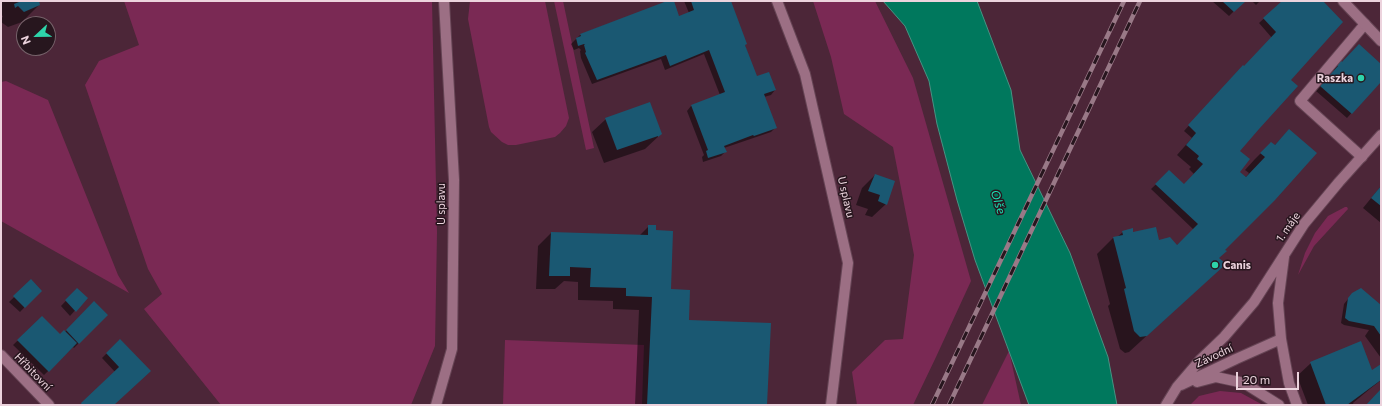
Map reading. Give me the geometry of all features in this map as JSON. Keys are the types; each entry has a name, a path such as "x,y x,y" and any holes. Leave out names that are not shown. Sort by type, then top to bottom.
{"street":[{"name":"U splavu","path":"436,405 452,349 454,180 444,1"},
{"name":"U splavu","path":"777,1 805,74 848,263 831,405"},
{"path":"1343,1 1381,41"},
{"path":"1362,157 1300,101 1365,24"},
{"name":"1. máje","path":"1297,405 1288,383 1281,339 1278,303 1285,253 1304,224 1381,135"},
{"path":"1166,405 1177,387 1201,359 1224,337 1254,302 1285,253"},
{"name":"Závodní","path":"1177,387 1281,339"},
{"name":"Hřbitovní","path":"1,355 48,405"},
{"path":"1177,387 1216,378 1244,383 1279,405"}],"shaded area":[{"path":"124,1 432,1 437,232 435,346 411,405 221,405 144,309 162,294 148,269 85,85 99,61 139,45"},
{"path":"470,1 545,1 569,118 566,126 555,137 516,145 508,145 502,142 491,132 468,19"},
{"path":"554,1 563,1 594,148 586,150"},
{"path":"813,1 875,1 913,78 971,281 913,405 857,405 852,372 885,340 903,339 914,255 893,147 844,114 831,57"},
{"path":"6,81 48,100 118,275 129,293 1,221 1,82"},
{"path":"1345,207 1348,209 1314,246 1298,275 1305,253 1315,233 1328,216"},
{"path":"505,340 644,345 642,405 503,405"},
{"path":"1009,351 1021,405 982,405"},
{"path":"1220,391 1241,393 1263,405 1190,405 1199,396"}],"water":[{"name":"Olše","path":"883,1 977,1 1011,90 1020,150 1070,253 1108,357 1117,405 1029,405 975,260 937,124 929,81 905,26"}],"building":[{"path":"19,1 39,1 40,5 24,12 18,6 15,8 14,4"},
{"path":"667,1 674,1 679,16 694,10 691,1 731,1 757,76 769,72 776,90 764,94 777,128 724,146 727,152 708,158 706,151 708,150 691,105 725,92 709,50 670,66 666,55 597,80 585,53 585,45 584,44 578,46 576,38 581,36 580,34"},
{"path":"1222,1 1246,1 1234,12"},
{"path":"1282,1 1323,1 1343,22 1291,80 1298,86 1240,151 1250,159 1240,172 1246,177 1265,157 1260,153 1271,142 1275,145 1289,129 1317,153 1275,200 1225,250 1227,251 1219,258 1226,264 1147,336 1140,337 1134,331 1124,289 1126,288 1113,237 1123,235 1122,231 1133,228 1133,232 1156,227 1159,240 1170,237 1177,245 1198,224 1155,184 1169,170 1184,184 1203,164 1197,159 1199,156 1186,145 1196,133 1188,125 1243,65 1244,66 1276,32 1263,18"},
{"path":"1359,44 1381,64 1381,82 1352,114 1320,86 1338,66 1336,64 1340,59 1342,62"},
{"path":"650,102 662,134 658,137 617,150 605,118"},
{"path":"875,174 895,181 887,205 878,201 880,195 868,191"},
{"path":"1381,186 1381,206 1371,198"},
{"path":"648,225 656,225 656,230 673,231 671,289 690,290 689,320 771,323 767,405 647,405 652,297 626,296 626,288 590,287 591,268 570,267 570,276 549,276 551,232 648,235"},
{"path":"31,279 42,291 25,308 13,296"},
{"path":"77,288 88,298 76,312 65,300"},
{"path":"1361,288 1381,305 1381,336 1374,326 1349,321 1345,318 1348,298 1352,293"},
{"path":"94,301 108,315 79,344 66,330"},
{"path":"42,316 60,334 64,330 77,343 49,372 17,340"},
{"path":"120,339 151,371 114,405 82,405 81,403 119,367 106,353"},
{"path":"1361,341 1372,370 1381,364 1381,380 1347,405 1326,405 1310,362"},
{"path":"1380,390 1381,405 1366,405"}],"railway":[{"path":"932,405 1124,1"},
{"path":"949,405 1140,1"}],"place":[{"name":"Raszka","path":"1361,78"},
{"name":"Canis","path":"1215,265"}]}
